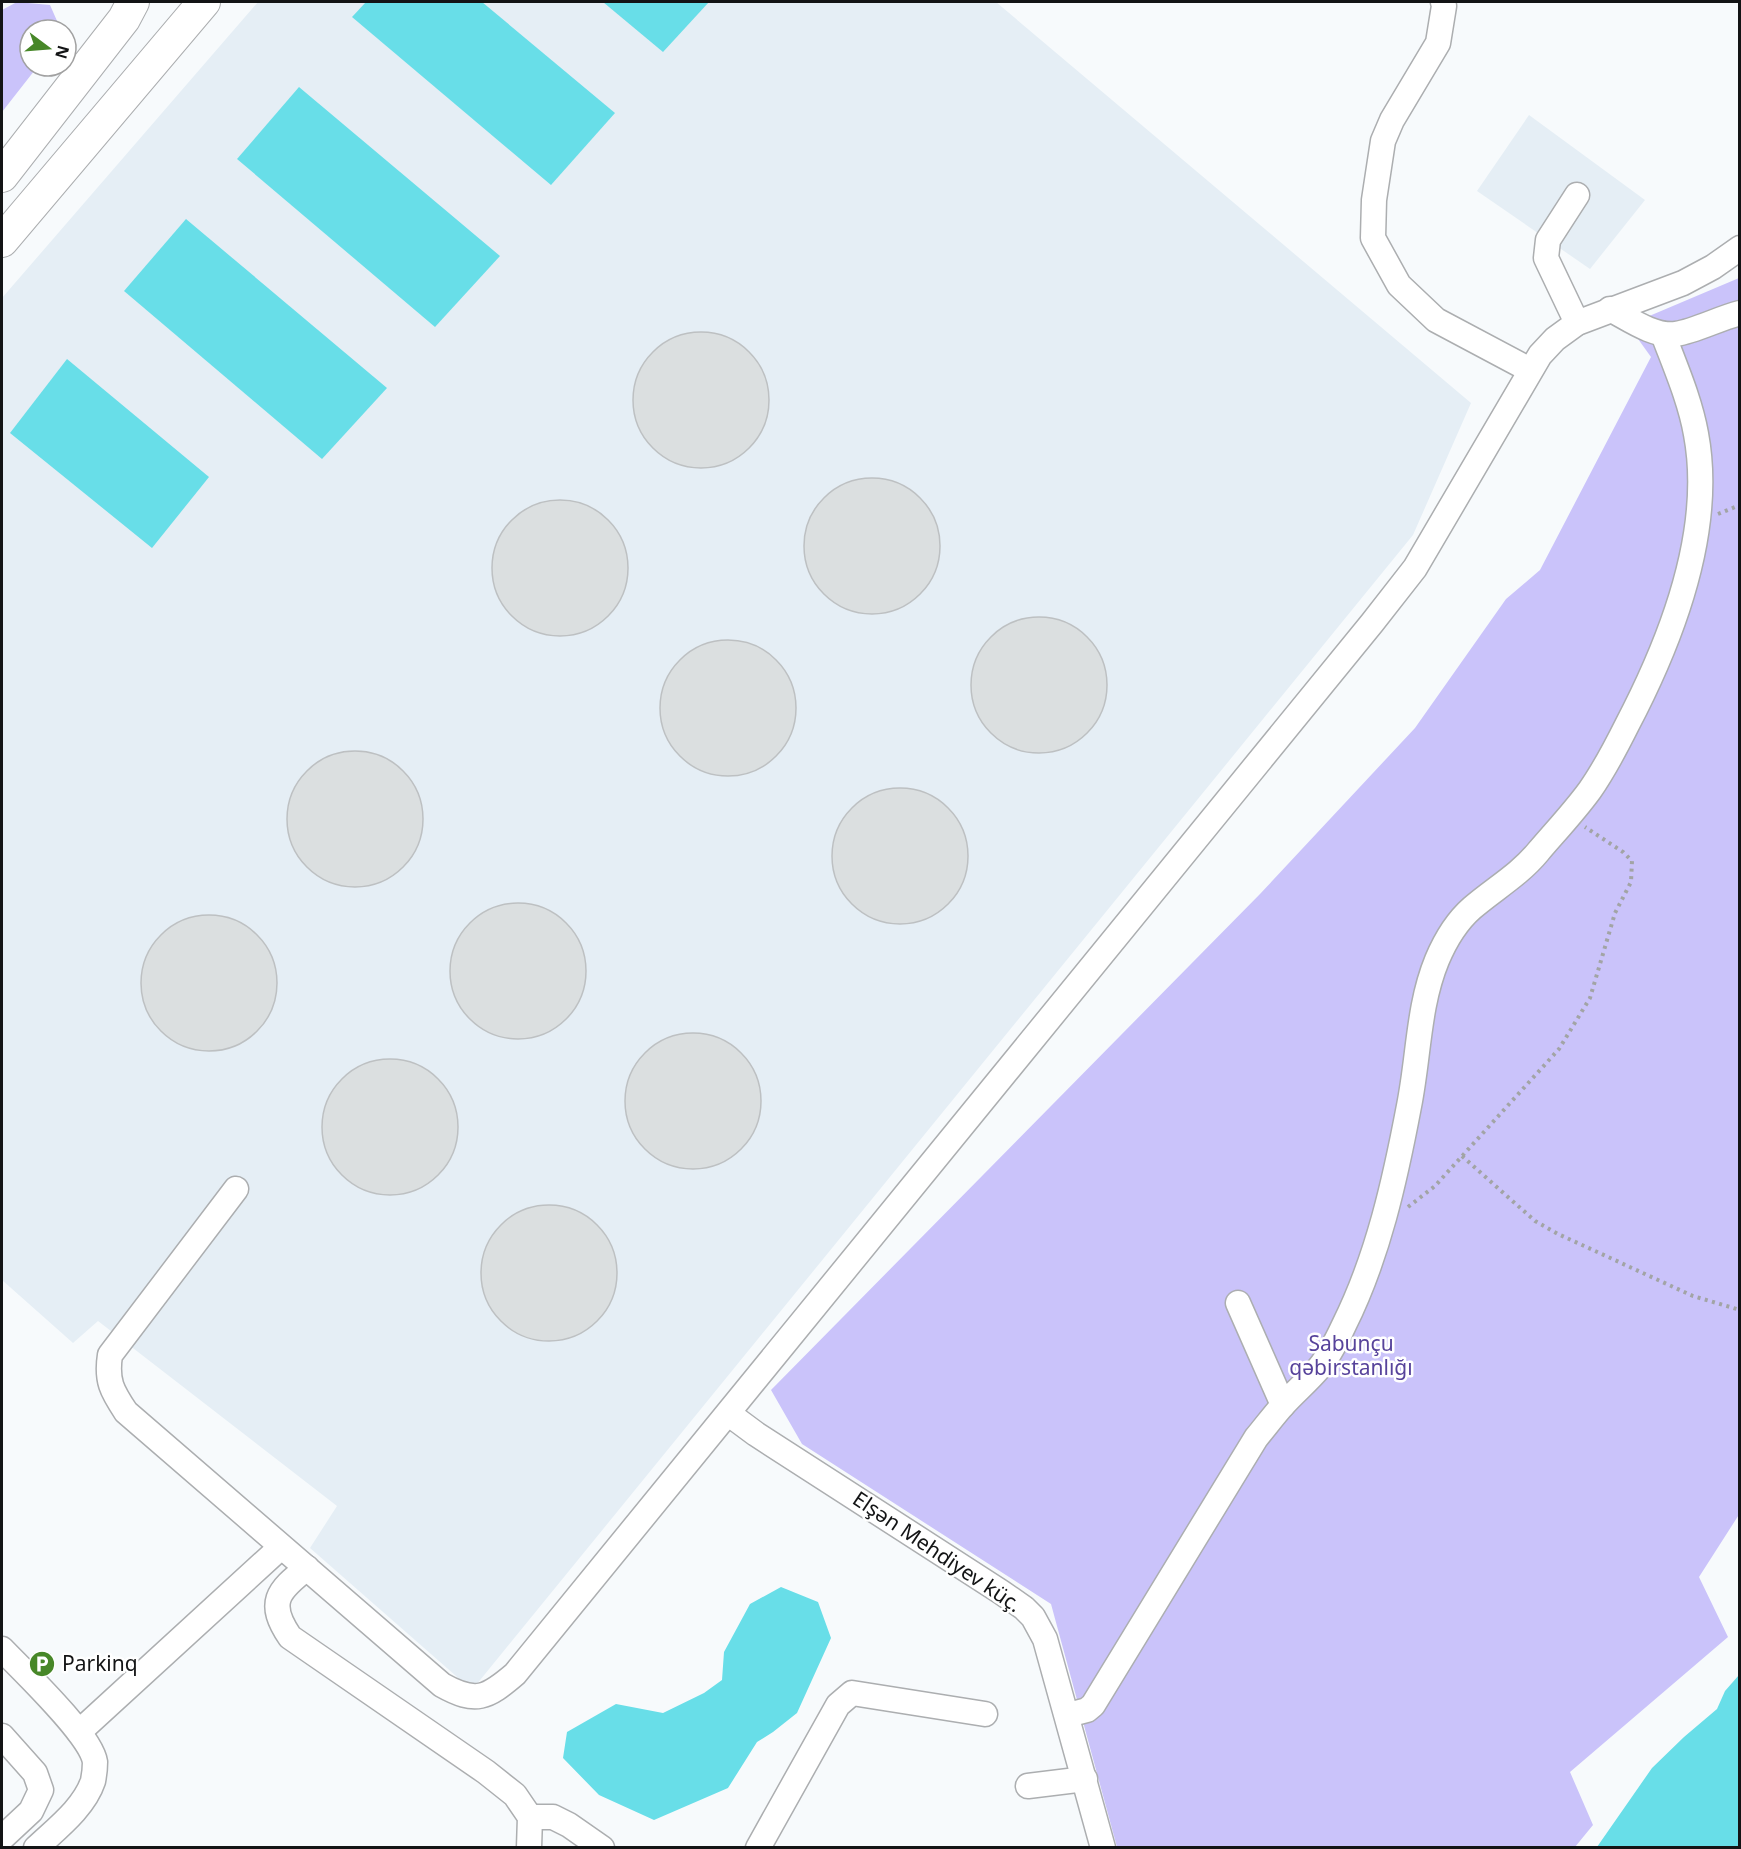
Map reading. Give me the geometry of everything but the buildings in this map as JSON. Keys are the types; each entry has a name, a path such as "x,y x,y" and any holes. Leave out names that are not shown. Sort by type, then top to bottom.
{"main road":[{"path":"2,241 204,2"},
{"path":"2,176 127,7"}],"street":[{"path":"1443,2 1438,43 1392,120 1383,141 1374,200 1373,238 1399,285 1436,320 1530,370"},
{"path":"1577,195 1548,240 1546,258 1577,323"},
{"path":"236,1189 110,1355 107,1372 113,1392 126,1412 442,1685 459,1695 478,1698 498,1688 516,1674 1408,578 1540,355 1555,339 1577,323 1683,283 1713,267 1740,248"},
{"path":"1610,309 1663,334 1676,334 1740,313"},
{"path":"1068,1715 1087,1710 1093,1705 1257,1438 1319,1368 1335,1344 1360,1292 1383,1218 1412,1089 1419,1028 1428,983 1439,956 1453,929 1470,910 1532,860 1590,790 1650,681 1671,632 1698,521 1700,470 1696,434 1663,334"},
{"path":"1238,1303 1283,1406"},
{"name":"Elşən Mehdiyev küç.","path":"729,1414 756,1434 1001,1592 1033,1617 1045,1640 1068,1715 1103,1848"},
{"path":"79,1732 281,1548"},
{"path":"307,1568 287,1583 279,1596 278,1607 281,1623 290,1637 486,1772 514,1795 530,1817 529,1848"},
{"path":"2,1648 79,1732 95,1761 93,1780 81,1802 36,1848"},
{"path":"758,1848 838,1704 852,1693 985,1714"},
{"path":"2,1736 35,1773 41,1790 31,1810 2,1838"},
{"path":"1028,1786 1085,1779"},
{"path":"530,1817 553,1817 602,1848"}],"path":[{"path":"1383,1218 1405,1210 1435,1185 1559,1049 1590,998 1615,913 1631,882 1632,861 1623,852 1569,816"},
{"path":"1462,1156 1535,1221 1558,1234 1693,1296 1740,1310"}],"shaded area":[{"path":"258,2 996,2 1471,403 1413,535 472,1690 310,1548 337,1506 98,1321 73,1343 2,1280 2,298"},
{"path":"1529,115 1645,200 1590,269 1477,191"}],"green space":[{"path":"17,2 50,5 56,18 18,18 18,78 29,78 2,112 2,10"},
{"name":"Sabunçu qəbirstanlığı","path":"1739,278 1740,1513 1699,1577 1728,1637 1570,1772 1593,1825 1575,1847 1117,1847 1051,1604 802,1444 771,1390 1260,894 1415,728 1506,599 1540,570 1651,357 1628,325"}],"water":[{"path":"366,2 482,2 615,113 551,185 352,17"},
{"path":"603,2 709,2 663,52"},
{"path":"299,87 500,256 435,327 237,159"},
{"path":"186,219 387,388 322,459 124,291"},
{"path":"67,359 209,477 152,548 10,433"},
{"path":"781,1587 818,1602 831,1638 797,1713 757,1742 728,1788 654,1820 599,1795 563,1758 567,1732 616,1704 663,1713 704,1693 722,1680 724,1652 750,1604"},
{"path":"1739,1675 1739,1847 1597,1847 1652,1768 1717,1709 1725,1691"}],"place":[{"name":"Parkinq","path":"42,1664"}]}
